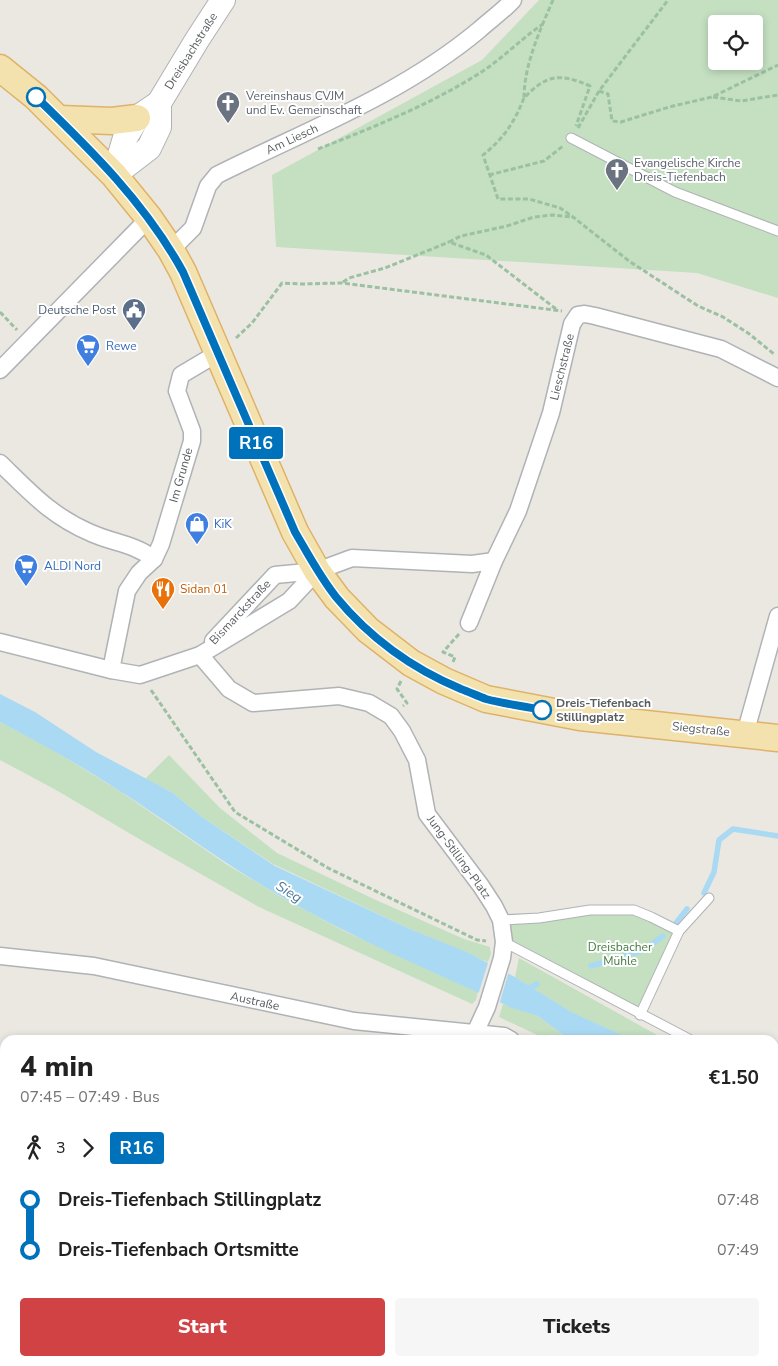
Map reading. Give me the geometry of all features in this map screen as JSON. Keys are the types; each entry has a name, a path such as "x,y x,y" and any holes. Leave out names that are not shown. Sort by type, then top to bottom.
{"main road":[{"name":"Dreisbachstraße","path":"114,174 125,138 137,118 159,103 223,0"},
{"name":"Siegstraße","path":"0,68 60,119 114,174 149,218 171,250 183,272 295,532 317,571 337,598 368,630 411,663 444,681 486,699 580,717 778,738"},
{"name":"Dreisbachstraße","path":"114,174 149,148 159,127 159,103"},
{"path":"60,119 112,120 137,118"}],"street":[{"name":"Am Liesch","path":"171,250 193,228 208,186 217,174 355,110 410,80 459,46 513,0"},
{"path":"0,370 149,218"},
{"path":"578,316 585,314 595,316 720,349 778,378"},
{"name":"Lieschstraße","path":"470,623 494,561 518,511 551,413 572,324 578,316"},
{"name":"Im Grunde","path":"110,670 127,592 139,573 154,559 162,544 192,441 192,431 177,390 181,375 218,354"},
{"path":"0,463 45,507 56,515 91,533 143,550 154,559"},
{"path":"317,571 352,558 472,564 494,561"},
{"name":"Bismarckstraße","path":"200,655 275,575 317,571"},
{"name":"Bismarckstraße","path":"0,642 110,670 140,675 200,655 289,601 317,571"},
{"path":"745,734 778,616"},
{"name":"Jung-Stilling-Platz","path":"200,655 229,689 252,703 339,696 370,703 391,716 402,731 417,760 427,814 481,886 501,920 503,950 487,1006 475,1033"},
{"name":"Austraße","path":"0,956 94,966 354,1021 494,1035"}],"lane":[{"path":"571,138 675,192 778,231"},
{"path":"640,1014 679,932 709,898"},
{"path":"501,920 539,918 590,910 634,910 652,917 679,932"},
{"path":"503,950 681,1035"}],"path":[{"path":"524,98 524,82 553,0"},
{"path":"489,175 544,161 571,138 599,92 668,0"},
{"path":"316,149 383,123 442,94 484,70 543,24"},
{"path":"599,92 608,94 612,121 621,122 669,107 712,97 778,65"},
{"path":"571,138 590,86 565,77 536,85 524,98 516,117 504,136 483,155 498,199 529,198 560,208 629,262 698,306 723,317 748,333 778,358"},
{"path":"712,97 741,101 778,96"},
{"path":"342,282 349,278 385,268 461,236 508,226 534,217 553,215 573,217"},
{"path":"449,242 486,255 556,310"},
{"path":"218,354 252,323 282,283 342,282 556,310 578,316"},
{"path":"0,312 28,342"},
{"path":"444,681 455,657 443,652 470,623"},
{"path":"140,675 235,812 328,868 477,940 503,950"},
{"path":"397,689 407,703"}],"green space":[{"path":"539,0 778,0 778,298 697,273 276,247 272,175 482,60"},
{"path":"0,722 48,747 118,790 226,864 281,897 344,931 478,992 476,1000 472,1004 259,907 56,790 0,760"},
{"path":"169,755 220,808 277,853 464,939 490,947 491,954 488,962 410,929 273,864 202,817 173,793 145,779"},
{"name":"Dreisbacher Mühle","path":"634,910 679,931 640,1015 504,942 501,920"},
{"path":"519,958 657,1035 622,1035 570,1012 515,977"},
{"path":"503,1004 538,1016 563,1035 537,1035 499,1017"}],"water":[{"name":"Sieg","path":"0,694 35,712 96,752 173,793 202,817 275,866 410,929 469,953 515,977 571,1012 622,1035 563,1035 538,1016 512,1008 365,941 280,896 89,772 0,722"}],"pier":[{"path":"489,960 509,971 499,1005 478,995"}],"waterway":[{"path":"704,893 714,872 719,840 733,829 778,836"},
{"path":"676,923 687,909"},
{"path":"591,966 644,950 663,936"},
{"path":"526,990 537,984"}],"bus line":[{"name":"R16","path":"36,97 114,174 149,218 171,250 183,272 295,532 317,571 337,598 368,630 411,663 427,672 486,699 542,710"}],"place":[{"name":"Vereinshaus CVJM und Ev. Gemeinschaft","path":"228,124"},
{"name":"Evangelische Kirche Dreis-Tiefenbach","path":"617,191"},
{"name":"Deutsche Post","path":"134,331"},
{"name":"Rewe","path":"88,367"},
{"name":"KiK","path":"197,545"},
{"name":"ALDI Nord","path":"26,587"},
{"name":"Sidan 01","path":"163,610"},
{"name":"Dreis-Tiefenbach Stillingplatz","path":"542,710"}]}
